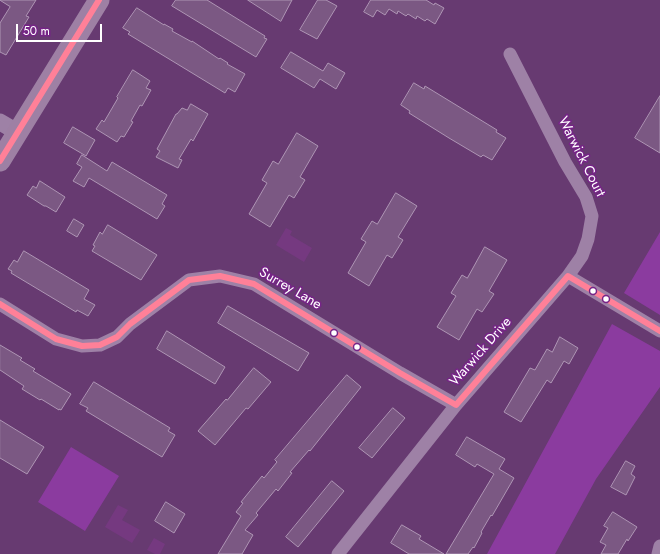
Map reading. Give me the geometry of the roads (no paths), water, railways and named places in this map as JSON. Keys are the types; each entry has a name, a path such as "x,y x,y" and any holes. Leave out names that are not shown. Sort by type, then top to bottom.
{"main road":[{"path":"0,161 8,127 99,0"}],"street":[{"name":"Warwick Court","path":"510,54 565,162 586,197 592,216 588,239 582,256 568,276"},
{"name":"Surrey Lane","path":"0,304 56,339 82,346 100,345 117,337 130,324 189,280 220,276 254,284 400,373 456,405"},
{"path":"568,276 660,331"},
{"name":"Warwick Drive","path":"338,554 456,405 568,276"},
{"path":"658,554 660,546"}]}
